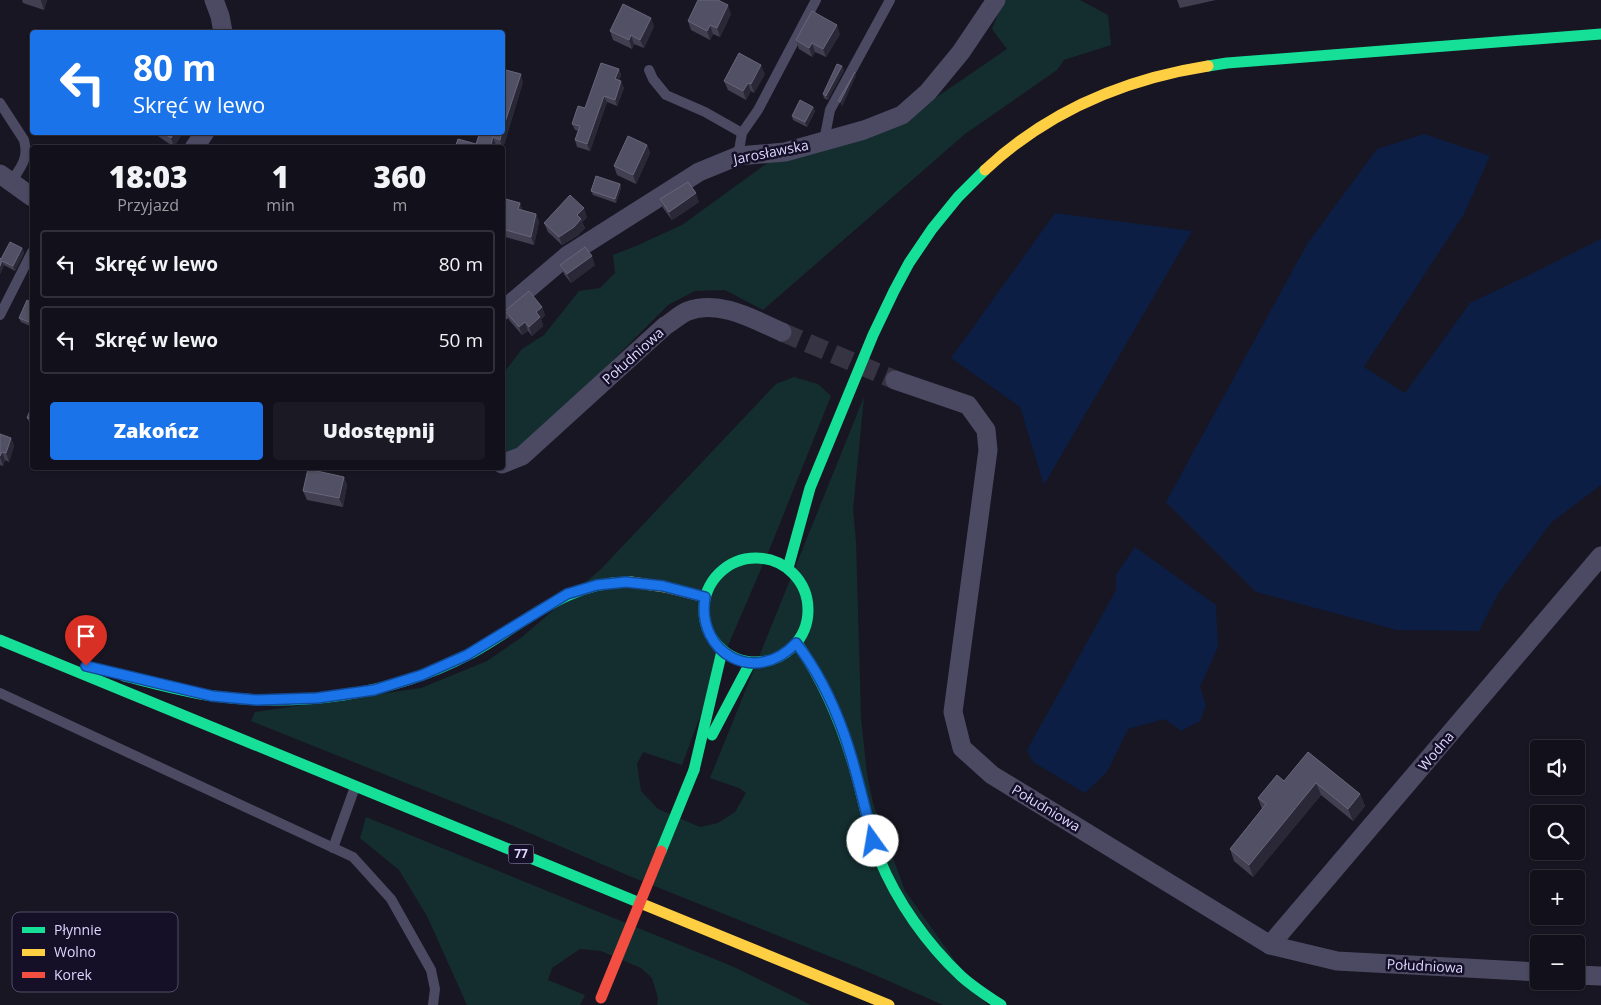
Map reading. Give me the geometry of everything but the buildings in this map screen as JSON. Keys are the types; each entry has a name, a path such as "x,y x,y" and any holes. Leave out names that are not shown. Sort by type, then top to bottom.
{"main road":[{"path":"788,568 809,490 886,305 921,244 961,195 997,160 1041,128 1068,112 1106,94 1147,79 1168,73 1227,63 1601,34"},
{"path":"789,520 809,490"},
{"path":"766,554 788,568 802,584 808,604 806,625 796,643 789,651 771,661 750,663 735,659 722,651 708,632 703,609 705,597 711,583 720,571 733,562 766,554"},
{"path":"29,652 212,696 257,700 317,698 374,690 422,675 467,655 567,594 597,585 626,582 663,586 705,597"},
{"name":"77","path":"0,640 889,1005"},
{"path":"796,643 811,662 829,696 846,739 873,841 889,879 929,942 962,977 1002,1005"},
{"path":"694,770 722,651"},
{"path":"599,1002 694,770 750,663"},
{"path":"789,964 818,987"}],"street":[{"path":"214,0 220,16 222,30"},
{"name":"Jarosławska","path":"505,308 568,255 699,172 738,156 785,152 864,130 902,114 928,92 939,79 961,52 996,0"},
{"path":"5,178 30,196"},
{"name":"Południowa","path":"505,463 522,456 665,326 688,311 710,307 740,313 782,332"},
{"name":"Południowa","path":"895,380 968,404 986,430 988,450 953,712 962,748 992,775 1270,945 1337,961 1530,972"},
{"name":"Wodna","path":"1270,945 1601,556"},
{"path":"1585,975 1601,976"}],"lane":[{"path":"738,156 742,133 758,110 816,0"},
{"path":"824,141 830,110 890,0"},
{"path":"649,70 653,79 666,95 705,112 742,133"},
{"path":"0,103 24,140 26,147 25,161 5,178"},
{"path":"0,315 30,256"},
{"path":"0,693 353,857 391,898 431,970 435,989 433,1005"},
{"path":"334,848 355,786"}],"green space":[{"path":"1004,0 1080,0 1108,15 1111,45 1064,60 1057,70 965,134 763,310 725,290 695,291 668,305 545,428 510,454 505,453 505,371 522,349 544,335 579,291 600,288 615,273 613,255 682,225 769,162 906,118 1007,49 992,29"},
{"path":"794,377 818,384 831,396 770,548 715,676 682,765 643,752 637,764 641,791 658,809 700,827 718,823 735,812 746,793 739,788 710,778 864,397 853,509 856,542 861,718 867,774 873,803 905,891 987,1005 943,1005 866,971 627,875 506,823 251,721 255,712 421,688 487,661 522,637 600,570 776,384"},
{"path":"366,817 734,967 811,1005 657,1005 658,998 652,978 641,968 601,951 580,949 552,968 548,980 585,995 580,1005 467,1005 427,916 399,870 360,838"}],"water":[{"path":"1424,134 1490,156 1464,214 1364,367 1405,393 1470,303 1601,239 1601,485 1552,522 1498,594 1479,631 1397,630 1256,592 1166,502 1307,244 1377,149"},
{"path":"1055,213 1192,231 1044,485 1020,407 951,358"},
{"path":"1135,547 1216,605 1218,647 1200,687 1206,705 1200,721 1181,731 1165,719 1128,729 1107,772 1085,793 1033,762 1027,750 1116,590 1116,575"}],"tunnel":[{"path":"782,332 895,380"}],"traffic: fast":[{"path":"1208,66 1601,34"},
{"path":"788,568 810,488 873,335 894,291 909,263 932,229 958,197 985,170"},
{"path":"756,558 776,562 785,566 793,573 800,581 804,590 808,610 804,630 800,639 793,647 785,654 776,658 756,662 736,658 727,654 719,647 712,639 708,630 704,610 708,590 712,581 719,573 727,566 736,562 756,558"},
{"path":"124,676 191,692 245,699 311,699 344,695 376,689 438,669 488,644 545,607 565,597 608,583 631,582"},
{"path":"0,640 640,903"},
{"path":"797,643 825,690 839,722 856,774 875,848 895,891 914,922 948,964 970,984 1001,1005"},
{"path":"694,770 722,651"},
{"path":"712,735 750,663"},
{"path":"661,851 694,770"}],"traffic: slow":[{"path":"985,170 1034,131 1089,101 1117,89 1147,80 1208,66"},
{"path":"631,582 665,587 705,597"},
{"path":"640,903 889,1005"}],"traffic: jam":[{"path":"601,998 661,851"}],"route":[{"path":"86,666 212,696 257,700 317,698 374,690 422,675 467,655 496,639 567,594 597,585 626,582 663,586 705,597 703,609 708,632 722,651 735,659 750,663 771,661 789,651 796,643 811,662 829,696 846,739 873,841"}]}
